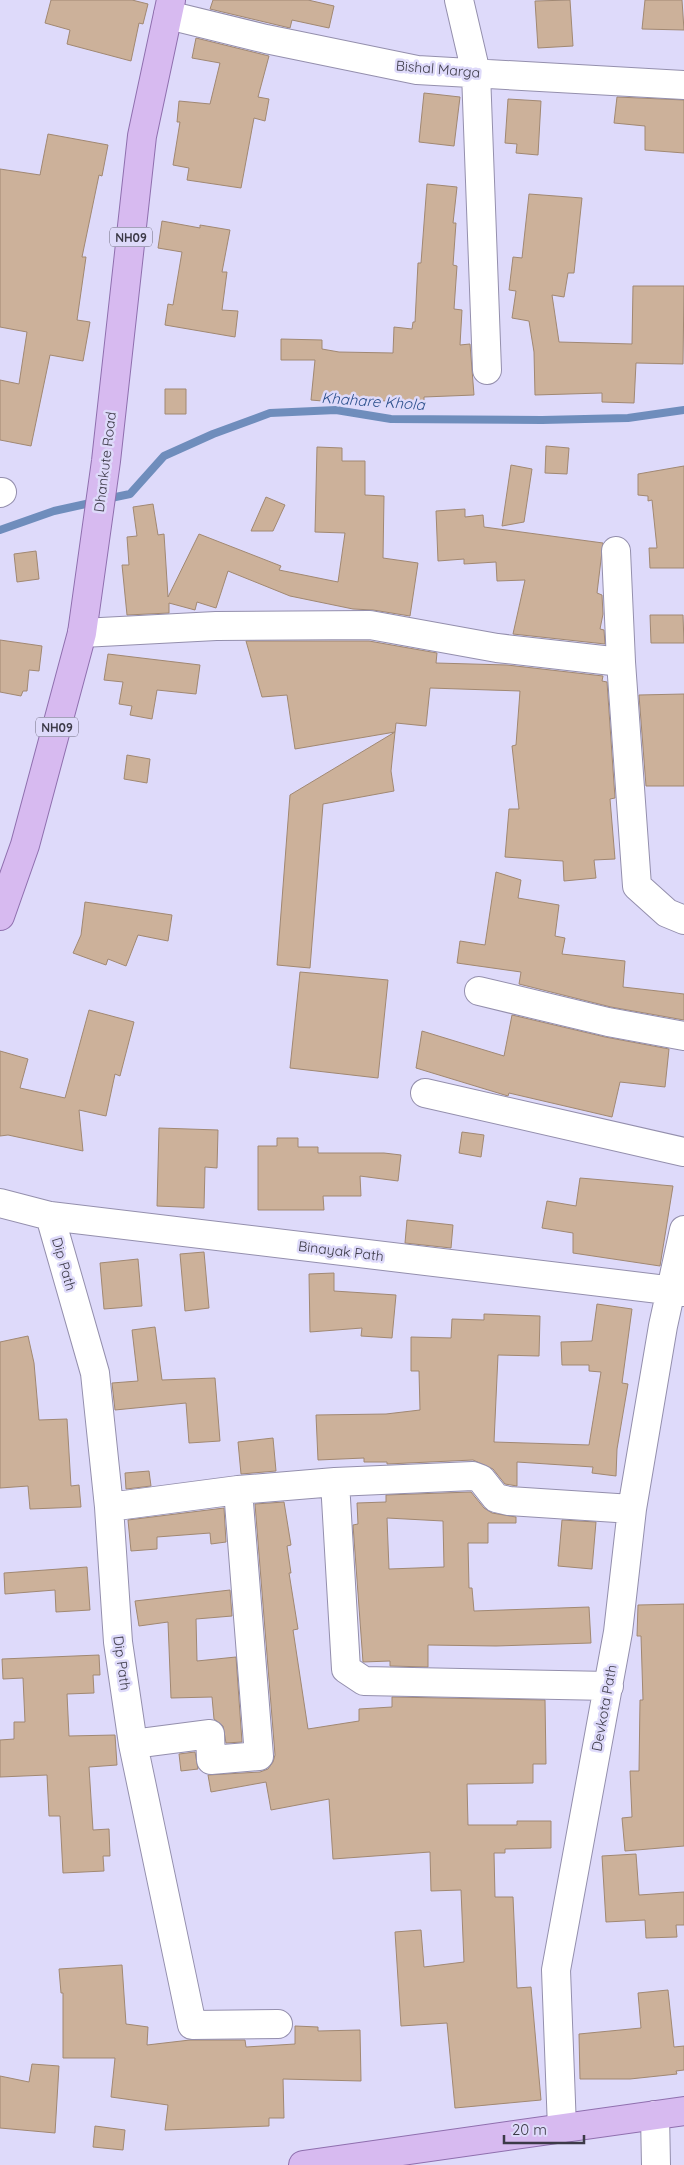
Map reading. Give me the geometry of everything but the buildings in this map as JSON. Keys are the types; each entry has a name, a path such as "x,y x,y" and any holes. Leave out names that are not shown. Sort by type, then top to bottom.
{"main road":[{"name":"Dhankute Road","path":"0,916 25,845 82,633 104,477 142,136 169,8"},
{"path":"303,2165 684,2111"}],"street":[{"path":"459,0 476,73 487,370"},
{"name":"Bishal Marga","path":"169,8 266,39 417,70 684,85"},
{"path":"616,551 621,662 638,886 666,913 684,920"},
{"path":"82,633 216,626 370,625 497,648 621,662"},
{"path":"479,991 608,1022 684,1036"},
{"path":"425,1093 684,1152"},
{"name":"Binayak Path","path":"0,1203 50,1216 678,1291"},
{"name":"Dip Path","path":"50,1216 95,1373 109,1507 118,1642 134,1744 192,2025 278,2024"},
{"name":"Devkota Path","path":"562,2128 556,1970 618,1632 632,1508 663,1326 678,1291 684,1230"},
{"path":"109,1507 238,1490 335,1482 472,1476 481,1479 496,1498 509,1501 632,1508"},
{"path":"335,1482 346,1669 364,1681 609,1686"},
{"path":"134,1744 210,1734 211,1760 259,1756 238,1490"},
{"path":"655,2115 656,2165"}],"waterway":[{"name":"Khahare Khola","path":"106,499 130,494 164,456 213,434 270,413 336,410 391,419 542,420 628,418 684,410"},
{"name":"Khahare Khola","path":"0,530 54,511 95,502"}]}
